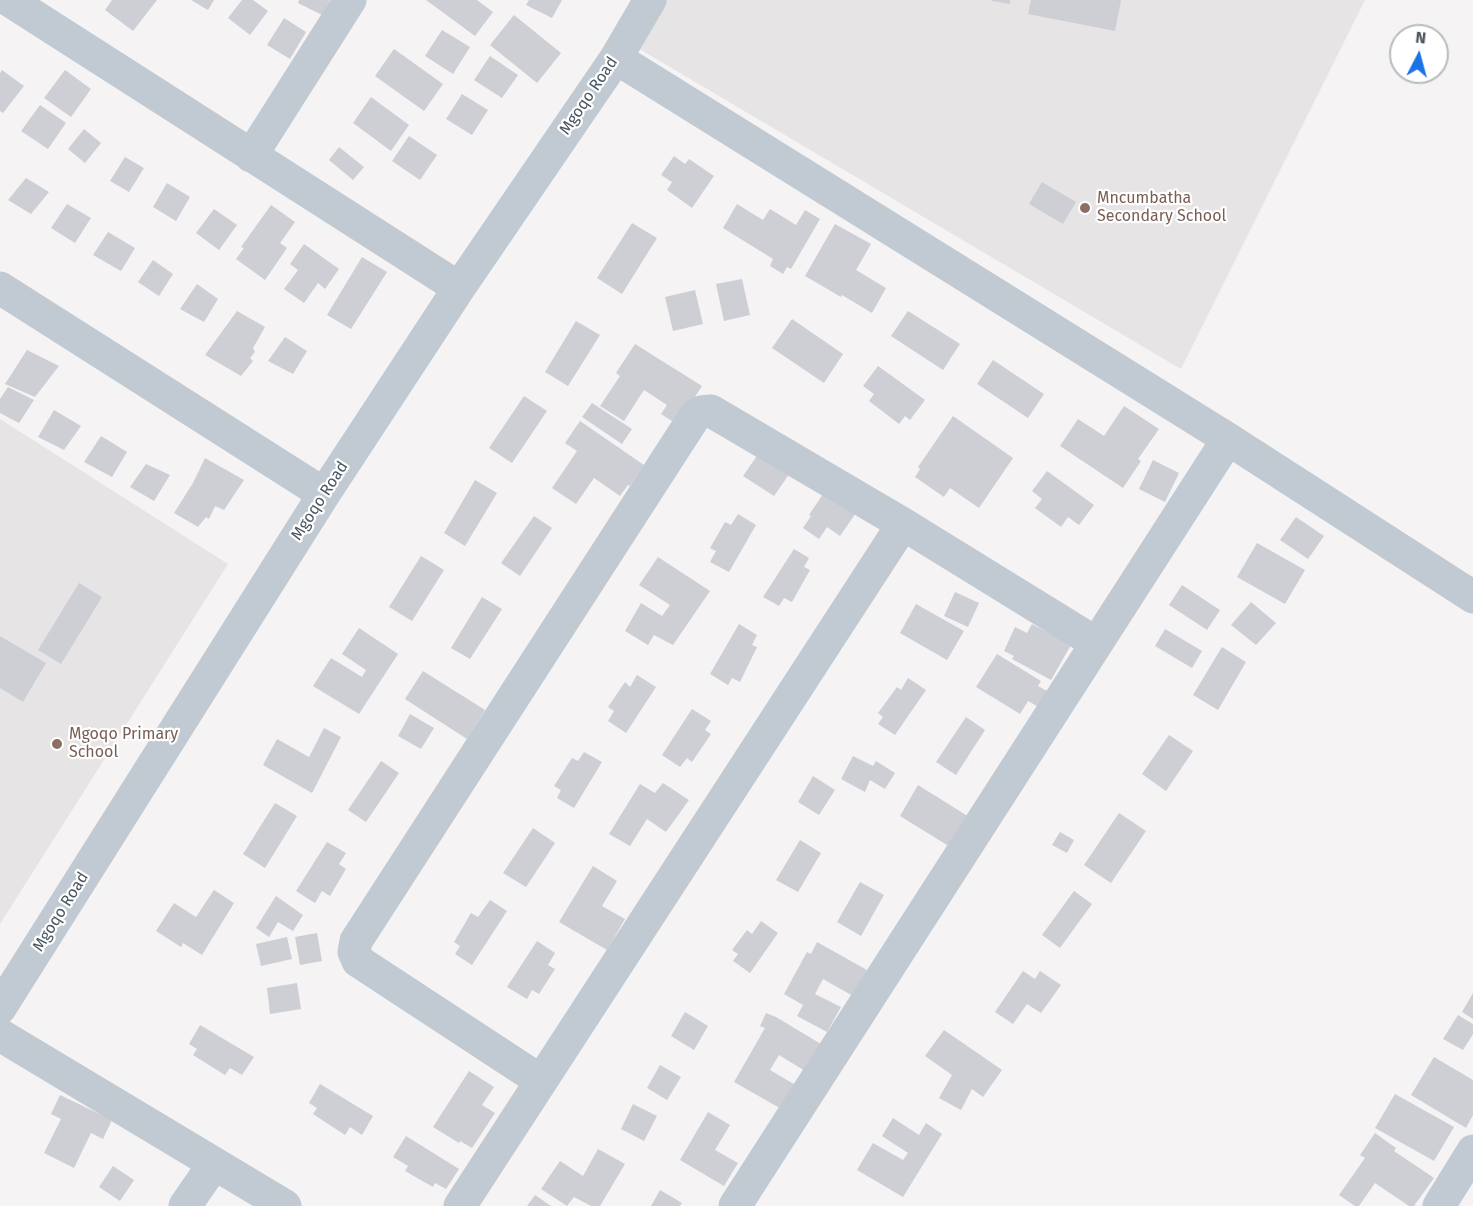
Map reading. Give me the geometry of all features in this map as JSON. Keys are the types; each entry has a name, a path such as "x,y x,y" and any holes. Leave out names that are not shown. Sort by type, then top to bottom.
{"street":[{"path":"9,0 459,288"},
{"path":"251,156 350,0"},
{"name":"Mgoqo Road","path":"0,1008 324,494 459,288 616,58 650,0"},
{"path":"616,58 1228,439 1473,597"},
{"path":"0,288 324,494"},
{"path":"541,1081 358,961 354,952 356,941 695,416 701,412 711,411 903,524 1096,643"},
{"path":"735,1206 1228,439"},
{"path":"460,1206 903,524"},
{"path":"0,1035 285,1206"},
{"path":"1438,1206 1473,1151"},
{"path":"185,1206 214,1164"}],"shaded area":[{"name":"Mncumbatha Secondary School","path":"664,0 1365,0 1181,369 636,47"},
{"name":"Mgoqo Primary School","path":"0,419 228,564 0,924"}],"building":[{"path":"112,0 157,0 133,31 105,10"},
{"path":"191,0 214,0 208,10"},
{"path":"242,0 253,0 268,11 250,35 228,18"},
{"path":"299,0 330,0 322,15 298,3"},
{"path":"426,0 477,0 493,12 475,36"},
{"path":"529,0 562,0 552,18 526,5"},
{"path":"1010,0 1010,4 992,1"},
{"path":"1031,0 1121,0 1115,31 1028,14"},
{"path":"514,15 561,53 537,83 490,45"},
{"path":"284,18 306,32 290,59 267,45"},
{"path":"442,30 470,47 453,74 425,56"},
{"path":"394,49 443,84 424,111 375,76"},
{"path":"490,56 518,75 502,98 474,80"},
{"path":"2,70 24,86 3,113 0,111 0,73"},
{"path":"65,70 91,89 71,117 44,98"},
{"path":"462,94 488,110 472,135 446,119"},
{"path":"371,97 409,125 391,151 353,123"},
{"path":"40,105 66,123 48,149 21,131"},
{"path":"84,129 101,143 85,163 68,149"},
{"path":"409,136 437,155 420,180 392,161"},
{"path":"339,147 364,167 353,180 329,160"},
{"path":"674,156 685,164 689,159 714,176 692,208 667,190 672,182 661,175"},
{"path":"125,157 144,168 129,192 110,181"},
{"path":"26,178 49,192 31,214 8,200"},
{"path":"1042,182 1076,202 1063,224 1029,204"},
{"path":"167,183 190,197 176,221 153,207"},
{"path":"67,204 91,218 75,243 51,228"},
{"path":"737,204 763,220 770,209 796,225 805,210 820,219 791,269 787,267 783,274 770,266 773,259 723,228"},
{"path":"271,205 295,222 280,243 287,248 265,280 236,259 244,248 241,247"},
{"path":"214,209 237,225 219,250 196,233"},
{"path":"632,223 657,238 622,294 597,278"},
{"path":"835,224 871,244 856,270 886,288 872,313 805,276"},
{"path":"108,232 135,248 121,271 93,255"},
{"path":"304,244 339,269 325,289 318,283 304,303 284,289 298,270 290,264"},
{"path":"362,257 387,272 351,329 327,315"},
{"path":"153,260 173,274 159,296 138,282"},
{"path":"742,279 750,315 724,321 716,284"},
{"path":"197,284 218,299 204,322 180,309"},
{"path":"695,290 703,324 673,331 665,297"},
{"path":"237,311 265,327 253,348 255,352 250,358 253,361 241,376 205,355"},
{"path":"908,311 960,344 943,370 891,336"},
{"path":"792,319 843,354 824,383 772,348"},
{"path":"576,321 600,335 568,386 545,372"},
{"path":"285,337 307,351 293,374 268,361"},
{"path":"635,344 702,386 675,423 661,414 667,405 644,390 624,421 600,406 620,376 616,373"},
{"path":"27,350 59,366 35,397 5,384"},
{"path":"993,360 1044,394 1028,418 977,384"},
{"path":"878,366 925,400 910,420 905,416 899,424 869,401 874,394 863,386"},
{"path":"8,387 34,400 19,423 0,413 0,399"},
{"path":"524,396 547,411 512,463 489,448"},
{"path":"592,403 632,429 622,444 582,417"},
{"path":"1124,406 1159,429 1138,459 1141,461 1123,488 1060,446 1078,419 1104,436"},
{"path":"54,410 81,426 64,450 38,437"},
{"path":"953,416 1013,458 979,508 950,488 944,497 915,477 920,469 918,467"},
{"path":"580,421 644,465 620,496 594,478 576,504 552,488 577,451 565,443"},
{"path":"101,436 127,452 112,477 84,462"},
{"path":"761,450 792,470 774,496 743,476"},
{"path":"205,458 244,480 224,510 215,506 209,519 206,517 198,527 174,513 193,483"},
{"path":"1153,460 1179,473 1165,502 1139,489"},
{"path":"146,464 170,475 154,501 130,487"},
{"path":"1047,471 1094,505 1079,525 1068,517 1061,527 1035,508 1042,499 1032,491"},
{"path":"475,480 497,493 465,546 444,533"},
{"path":"827,488 858,510 840,536 827,527 819,539 803,528"},
{"path":"738,514 756,525 729,572 710,562 716,551 710,548 725,522 731,525"},
{"path":"534,516 552,528 520,576 501,563"},
{"path":"1296,517 1324,536 1308,559 1280,540"},
{"path":"1257,543 1305,570 1285,604 1237,577"},
{"path":"794,549 809,558 804,567 810,570 792,602 784,598 779,606 763,597"},
{"path":"421,556 444,570 412,621 389,607"},
{"path":"658,557 710,591 673,645 654,635 648,645 625,631 641,603 662,616 670,605 639,585"},
{"path":"79,583 102,597 61,664 38,650"},
{"path":"1182,585 1220,610 1207,630 1169,605"},
{"path":"955,592 979,603 968,627 944,616"},
{"path":"482,597 502,609 470,659 451,648"},
{"path":"1251,602 1276,623 1256,645 1231,625"},
{"path":"916,604 964,631 947,660 900,633"},
{"path":"739,624 757,635 752,645 757,647 740,682 732,678 728,685 710,674"},
{"path":"1032,624 1071,645 1051,680 1012,659 1014,656 1004,651 1015,627 1027,633"},
{"path":"359,628 398,654 359,714 313,686 331,658 362,677 366,670 342,654"},
{"path":"1165,629 1202,651 1192,668 1155,646"},
{"path":"0,636 46,663 23,702 0,688"},
{"path":"1222,647 1246,662 1218,710 1193,695"},
{"path":"997,654 1041,681 1038,686 1053,694 1044,710 1028,701 1020,714 976,687"},
{"path":"423,671 485,710 467,739 405,699"},
{"path":"637,675 656,687 626,733 608,721 614,711 608,707 625,682 630,687"},
{"path":"908,678 926,690 895,735 878,724 883,717 878,713 897,687 901,690"},
{"path":"692,709 711,721 705,730 711,734 692,762 687,758 680,767 662,755"},
{"path":"410,714 434,728 421,749 398,736"},
{"path":"966,717 985,730 956,775 936,762"},
{"path":"324,728 341,737 312,793 263,765 277,739 309,757"},
{"path":"1169,735 1193,751 1166,791 1142,774"},
{"path":"584,752 602,762 574,808 557,798 561,790 554,786 572,758 578,761"},
{"path":"853,756 873,766 876,761 895,773 885,789 870,780 865,792 841,779"},
{"path":"381,761 399,773 366,822 348,810"},
{"path":"813,776 835,790 819,815 798,802"},
{"path":"663,783 689,800 666,832 647,819 630,846 609,834 640,784 655,793"},
{"path":"918,785 974,820 955,850 900,816"},
{"path":"275,803 297,816 265,868 243,854"},
{"path":"1119,813 1146,831 1111,883 1084,865"},
{"path":"533,828 555,843 526,887 503,873"},
{"path":"1060,832 1074,840 1067,853 1052,845"},
{"path":"800,840 821,853 798,892 776,880"},
{"path":"327,842 346,853 339,864 346,869 330,896 322,891 315,903 296,891"},
{"path":"593,866 617,881 602,906 625,919 607,950 559,922"},
{"path":"860,882 884,895 861,936 837,922"},
{"path":"214,890 234,903 202,955 183,943 181,947 156,931 174,903 196,917"},
{"path":"1074,891 1092,904 1060,948 1042,935"},
{"path":"276,896 303,915 293,931 278,922 269,937 256,928"},
{"path":"490,900 507,911 472,965 455,954 460,946 454,942 471,913 478,917"},
{"path":"761,921 778,933 750,973 733,961 738,954 732,950 747,930 752,934"},
{"path":"317,933 322,961 300,965 295,937"},
{"path":"287,937 292,959 261,966 256,944"},
{"path":"537,941 555,953 548,965 555,969 539,994 532,990 527,999 507,987"},
{"path":"817,942 867,970 853,996 823,979 815,994 841,1007 827,1032 797,1016 803,1005 784,994 807,952 811,954"},
{"path":"1023,971 1035,979 1040,971 1061,985 1041,1013 1027,1004 1013,1024 995,1012"},
{"path":"297,983 301,1009 270,1014 267,988"},
{"path":"1473,993 1473,1019 1462,1012"},
{"path":"685,1012 708,1026 694,1050 671,1036"},
{"path":"766,1013 821,1044 805,1071 779,1055 770,1070 799,1087 785,1111 734,1082 765,1028 760,1026"},
{"path":"1458,1015 1473,1024 1473,1034 1463,1050 1443,1039"},
{"path":"200,1025 254,1057 242,1075 230,1068 225,1075 193,1055 197,1049 189,1044"},
{"path":"944,1030 1002,1070 983,1097 972,1089 961,1110 939,1098 952,1075 925,1056"},
{"path":"1434,1057 1473,1080 1473,1115 1466,1128 1411,1095"},
{"path":"660,1065 681,1077 667,1100 647,1088"},
{"path":"469,1071 494,1087 482,1105 495,1113 472,1148 433,1127"},
{"path":"320,1084 373,1116 362,1135 350,1127 345,1135 313,1114 317,1108 309,1103"},
{"path":"1395,1094 1454,1127 1434,1161 1375,1128"},
{"path":"60,1095 112,1120 103,1139 91,1133 74,1168 44,1153 61,1119 51,1114"},
{"path":"633,1104 657,1116 644,1141 621,1129"},
{"path":"708,1112 730,1125 715,1150 738,1163 724,1186 680,1160"},
{"path":"893,1118 919,1135 926,1123 942,1134 903,1197 857,1170 873,1143 903,1160 908,1153 882,1136"},
{"path":"1375,1133 1396,1148 1394,1151 1434,1178 1414,1206 1409,1206 1375,1183 1359,1206 1355,1206 1339,1195 1365,1158 1360,1155"},
{"path":"406,1136 459,1169 446,1189 435,1183 433,1187 405,1171 408,1166 393,1157"},
{"path":"598,1149 625,1164 600,1206 591,1206 574,1197 567,1206 541,1189 560,1161 583,1176"},
{"path":"113,1166 134,1180 120,1201 99,1187"},
{"path":"660,1190 682,1203 680,1206 651,1206"},
{"path":"535,1195 551,1206 527,1206"}],"place":[{"name":"Mncumbatha Secondary School","path":"1085,208"},
{"name":"Mgoqo Primary School","path":"57,744"}]}
